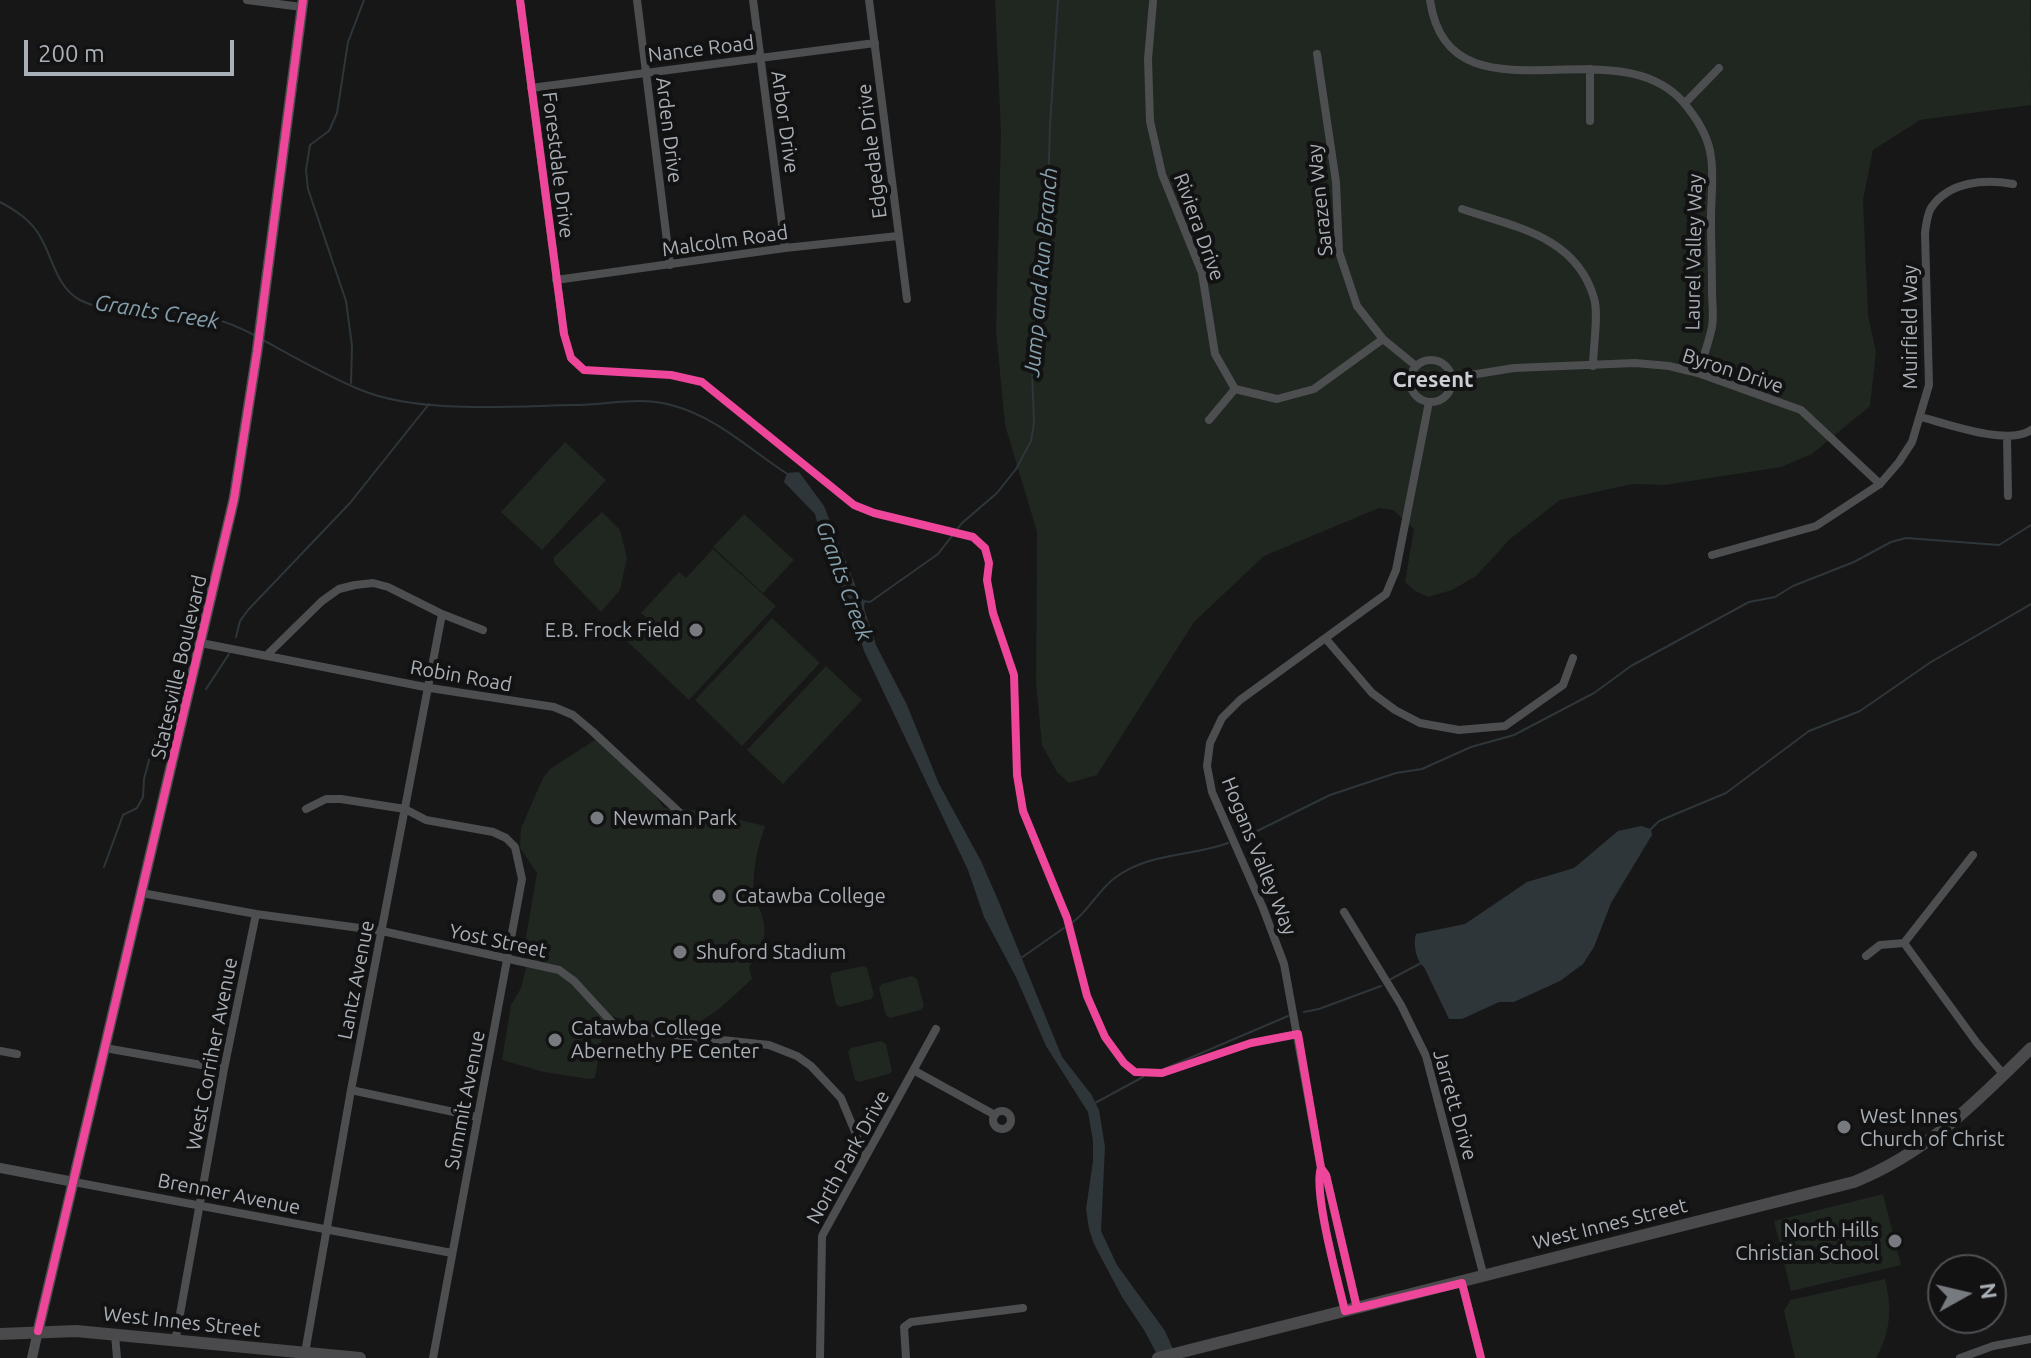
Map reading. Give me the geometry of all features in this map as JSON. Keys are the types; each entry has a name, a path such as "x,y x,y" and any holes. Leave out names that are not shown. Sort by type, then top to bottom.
{"main road":[{"name":"Statesville Boulevard","path":"38,1331 234,499 257,352 302,4"},
{"name":"West Innes Street","path":"1158,1358 1854,1182 1877,1173 1922,1147 1960,1118 2031,1048"},
{"name":"West Innes Street","path":"0,1334 38,1331 115,1335 251,1354 305,1353 360,1358"}],"street":[{"path":"247,0 302,4"},
{"name":"Forestdale Drive","path":"520,0 564,334"},
{"name":"Arden Drive","path":"637,0 670,265"},
{"name":"Arbor Drive","path":"753,0 785,248"},
{"name":"Edgedale Drive","path":"869,0 907,299"},
{"name":"Laurel Valley Way","path":"1430,0 1433,20 1445,42 1465,60 1490,69 1590,69 1635,73 1670,89 1685,103 1700,124 1711,156 1712,325 1698,373"},
{"name":"Riviera Drive","path":"1153,2 1148,59 1150,121 1162,174 1202,273 1215,354 1235,389"},
{"name":"Nance Road","path":"531,88 875,43"},
{"name":"Sarazen Way","path":"1317,54 1336,182 1339,252 1357,306 1383,339 1416,366"},
{"path":"1685,103 1719,68"},
{"path":"1590,69 1590,121"},
{"name":"Muirfield Way","path":"1712,555 1816,526 1880,484 1899,462 1912,442 1929,385 1925,233 1930,210 1944,195 1963,185 1992,180 2013,184"},
{"path":"1462,209 1543,236 1575,259 1595,299 1593,366"},
{"name":"Malcolm Road","path":"556,280 785,248 898,236"},
{"path":"1209,420 1235,389 1277,399 1314,389 1383,339"},
{"path":"1428,359 1441,362 1452,378 1446,396 1435,402 1422,401 1412,391 1410,378 1416,366 1428,359"},
{"name":"Byron Drive","path":"1452,378 1514,368 1635,363 1698,373 1801,410 1880,484"},
{"name":"Hogans Valley Way","path":"1351,1310 1345,1259 1326,1175 1321,1168 1284,964 1212,792 1207,766 1210,743 1222,718 1240,700 1379,602 1392,583 1429,402"},
{"path":"1921,417 2007,436 2025,434 2031,430"},
{"path":"2007,436 2008,496"},
{"path":"267,655 322,601 339,589 355,585 373,583 388,587 483,630"},
{"name":"Lantz Avenue","path":"305,1353 351,1090 442,614"},
{"path":"1326,639 1372,693 1395,710 1420,723 1459,730 1505,726 1563,685 1573,658"},
{"name":"Robin Road","path":"201,643 430,688 554,707 573,715 679,812"},
{"path":"306,809 326,799 341,799 405,809"},
{"name":"Summit Avenue","path":"405,809 426,820 493,832 506,838 515,847 522,879 433,1358"},
{"path":"1866,956 1880,945 1904,943 1973,855"},
{"name":"Yost Street","path":"142,893 256,914 382,931 564,972 618,1029 769,1045 797,1056 811,1066 841,1098 865,1156"},
{"name":"Jarrett Drive","path":"1344,912 1401,1005 1426,1056 1484,1277"},
{"name":"West Corriher Avenue","path":"175,1342 224,1069 256,914"},
{"path":"1904,943 2004,1075"},
{"name":"North Park Drive","path":"820,1358 822,1236 936,1029"},
{"path":"105,1048 224,1069"},
{"path":"0,1051 17,1054"},
{"path":"915,1071 995,1115"},
{"path":"351,1090 477,1117"},
{"name":"Brenner Avenue","path":"0,1168 452,1253"},
{"name":"Hogans Valley Way","path":"1321,1168 1318,1177 1333,1262 1351,1310"},
{"path":"1333,1262 1345,1259"},
{"path":"1462,1283 1481,1358"},
{"path":"906,1358 904,1327 911,1322 1023,1308"},
{"path":"32,1358 38,1331"},
{"path":"115,1335 117,1358"},
{"path":"1960,1358 1993,1346 2031,1339"}],"shaded area":[{"path":"995,0 2030,0 2031,105 1920,120 1873,150 1863,200 1868,315 1876,352 1870,406 1812,454 1781,467 1665,485 1632,484 1560,500 1510,539 1476,576 1452,590 1428,597 1405,582 1414,529 1393,510 1379,508 1264,556 1194,622 1097,775 1069,783 1057,772 1042,745 1036,683 1037,532 1005,425 996,330 1001,133"},
{"path":"565,442 606,480 542,550 501,512"},
{"path":"602,512 620,530 627,558 620,590 601,612 554,563 554,557"},
{"path":"744,514 794,560 763,593 713,547"},
{"name":"E.B. Frock Field","path":"713,549 776,606 689,700 627,641 647,618 641,613 679,572 686,578"},
{"path":"772,618 820,663 742,746 695,700"},
{"path":"826,666 862,700 783,784 747,750"},
{"path":"598,738 637,770 664,808 697,810 765,826 756,861 754,887 754,901 764,924 764,939 759,954 749,967 752,979 721,1007 695,1024 667,1027 646,1025 606,1015 595,1078 589,1079 544,1072 502,1060 511,1005 521,988 529,956 526,937 537,873 520,848 521,828 550,769"},
{"path":"863,966 867,968 874,995 871,999 840,1007 836,1004 830,977 832,973"},
{"path":"912,976 917,979 924,1006 921,1010 890,1018 886,1015 879,988 882,984"},
{"path":"881,1041 886,1044 892,1071 859,1082 855,1080 848,1052 851,1048"},
{"path":"1883,1194 1901,1265 1791,1291 1774,1221"},
{"path":"1885,1279 1889,1320 1876,1358 1795,1358 1784,1311 1790,1300"}],"water":[{"path":"799,472 824,506 860,597 865,601 864,608 876,645 907,705 939,784 981,861 1062,1057 1091,1094 1099,1110 1105,1147 1101,1231 1117,1265 1165,1331 1177,1358 1159,1358 1094,1244 1086,1209 1093,1161 1088,1112 1046,1046 1016,977 984,917 968,870 864,651 848,599 828,562 815,514 784,482 787,473"},
{"path":"1641,826 1651,829 1652,835 1611,903 1594,947 1583,964 1560,981 1514,1002 1499,1002 1462,1019 1449,1019 1417,956 1416,934 1465,924 1527,882 1574,868 1618,831"}],"waterway":[{"path":"351,383 352,346 346,301 308,189 306,170 310,145 329,131 337,113 348,42 364,0"},
{"name":"Jump and Run Branch","path":"862,601 870,602 938,554 962,523 997,493 1016,469 1031,441 1034,423 1031,343 1046,255 1058,0"},
{"name":"Grants Creek","path":"0,202 33,226 61,281 80,300 111,309 201,315 254,335"},
{"name":"Grants Creek","path":"263,340 361,390 410,403 495,407 635,401 671,405 717,425 786,473"},
{"path":"236,637 240,621 248,610 350,503 429,404"},
{"path":"1245,837 1330,795 1396,773 1422,769 1471,747 1514,735 1594,693 1631,666 1749,602 1775,597 1891,542 1906,538 1999,545 2031,525"},
{"path":"1650,830 1659,821 1726,793 1809,731 1860,711 1931,662 2031,604"},
{"path":"206,689 229,654"},
{"path":"104,867 123,815 137,808 143,797 144,779 170,696"},
{"path":"1073,922 1110,882 1129,869 1157,859 1228,843"},
{"path":"1021,958 1064,928"},
{"path":"1391,979 1421,963"},
{"path":"1304,1012 1381,986"},
{"path":"1164,1069 1288,1016"},
{"path":"1095,1103 1143,1077"}],"cycle path":[{"path":"38,1331 234,499 257,352 303,0"},
{"path":"520,0 564,334 571,358 584,370 671,375 702,382 854,505 874,513 973,537 985,548 993,613 1014,675 1017,775 1023,811 1067,918 1087,996 1105,1037 1124,1063 1135,1072 1162,1073 1251,1043 1298,1034 1321,1168"},
{"path":"1357,1308 1326,1175 1321,1168 1319,1180 1323,1216 1345,1311 1462,1283 1481,1358"}],"place":[{"name":"E.B. Frock Field","path":"696,630"},
{"name":"Newman Park","path":"597,818"},
{"name":"Catawba College","path":"719,896"},
{"name":"Shuford Stadium","path":"680,952"},
{"name":"Catawba College Abernethy PE Center","path":"555,1040"},
{"name":"West Innes Church of Christ","path":"1844,1127"},
{"name":"North Hills Christian School","path":"1895,1241"}],"district":[{"name":"Cresent","path":"1433,380"}]}
